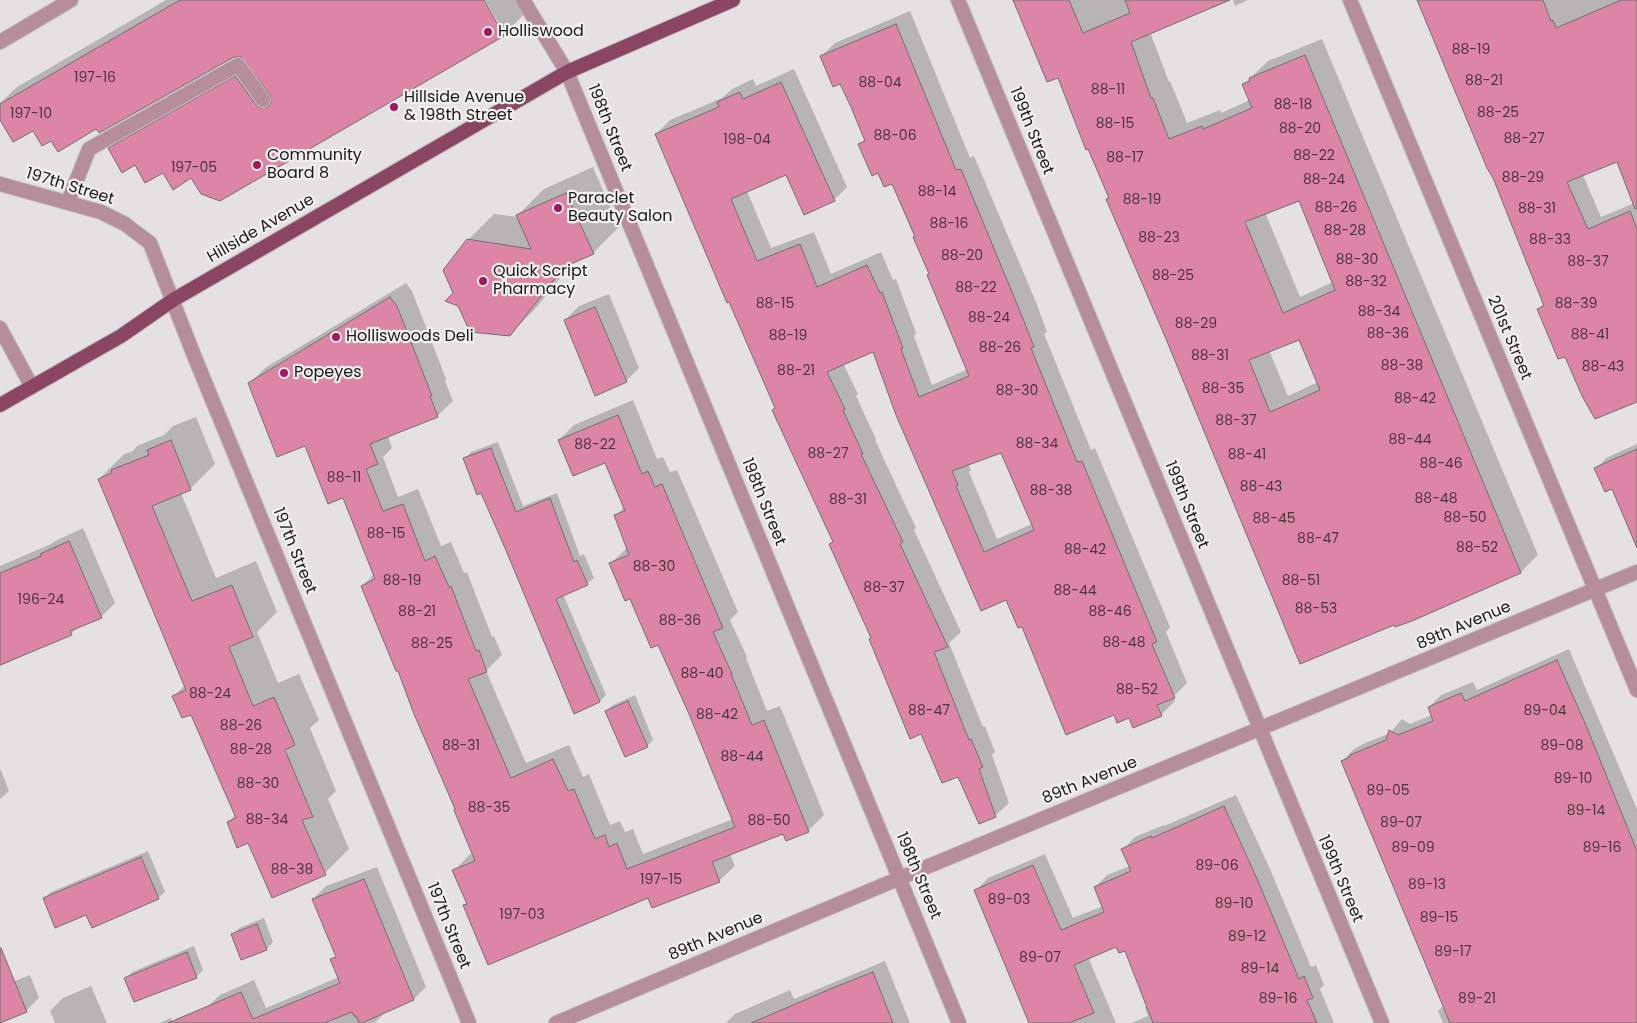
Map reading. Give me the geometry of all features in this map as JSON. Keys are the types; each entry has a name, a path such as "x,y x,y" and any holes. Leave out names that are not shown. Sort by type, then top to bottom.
{"main road":[{"name":"Hillside Avenue","path":"0,405 121,336 173,300 567,72 733,0"}],"street":[{"path":"0,42 71,0"},
{"name":"198th Street","path":"523,0 567,72 959,1023"},
{"name":"199th Street","path":"958,0 1382,1023"},
{"name":"201st Street","path":"1350,0 1637,690"},
{"path":"68,202 89,149 238,65 263,100"},
{"name":"197th Street","path":"0,184 100,212 125,224 150,243 195,358 469,1023"},
{"path":"0,328 32,386"},
{"name":"89th Avenue","path":"556,1023 1637,572"}],"building":[{"path":"180,0 484,0 504,36 220,201 201,194 191,178 173,190 163,173 145,183 135,165 122,173 108,148 235,76 256,105 260,108 268,107 271,103 270,95 241,57 234,57 99,133 96,129 58,152 51,141 42,146 33,131 13,142 0,120 0,104"},
{"path":"1013,0 1069,0 1083,33 1130,13 1125,0 1230,0 1131,42 1151,98 1153,98 1169,139 1202,126 1203,129 1252,108 1242,84 1250,81 1249,78 1305,55 1521,573 1412,621 1395,627 1394,625 1300,664 1106,199 1109,198 1088,149 1086,150 1058,78 1047,82","holes":["1299,201 1335,290 1283,313 1245,222","1299,340 1320,390 1270,412 1249,360"]},
{"path":"1417,0 1543,0 1551,21 1553,20 1556,28 1621,0 1637,0 1637,208 1635,209 1617,162 1567,182 1588,229 1630,211 1637,229 1637,402 1595,419 1582,396 1565,357 1558,359 1537,309 1544,306 1493,178 1487,168"},
{"path":"896,24 956,170 961,169 1022,316 1034,347 1031,348 1077,462 1082,461 1157,642 1152,644 1175,698 1157,705 1162,716 1133,728 1129,718 1117,723 1114,715 1066,735 1022,627 1018,628 1006,600 981,611 896,415 873,352 827,372 845,409 843,410 863,454 861,454 903,542 900,544 948,647 934,652 969,740 971,739 983,767 979,769 996,817 979,824 958,777 942,783 921,734 910,739 869,639 871,638 829,544 833,542 772,410 775,408 729,302 727,303 655,134 719,107 717,102 740,92 743,99 781,82 835,201 804,215 786,175 731,199 757,261 800,244 817,287 867,265 880,293 882,292 919,397 969,376 927,275 929,274 913,237 915,236 892,184 884,187 878,173 872,176 858,144 865,141 851,107 840,84 833,87 820,56","holes":["1001,453 1034,530 984,552 956,486 958,485 952,471"]},
{"path":"566,193 594,254 564,267 510,336 470,332 458,306 445,301 453,293 443,270 467,239 531,249 516,215"},
{"path":"390,297 397,306 432,396 430,396 438,417 370,444 378,464 366,469 383,511 403,504 425,561 435,556 449,587 451,586 476,651 479,650 487,672 468,679 511,778 553,759 568,791 574,789 595,839 605,835 609,847 617,843 627,869 735,827 689,714 658,645 651,648 630,599 625,601 609,563 629,555 614,515 625,511 605,463 573,476 558,440 618,415 642,474 648,471 655,487 662,484 723,628 713,632 752,725 764,720 809,832 786,841 783,834 712,862 720,882 652,908 648,898 488,965 463,905 467,904 452,870 475,861 398,671 396,671 361,586 375,579 343,498 328,504 305,446 277,457 248,383"},
{"path":"595,307 627,382 595,396 564,320"},
{"path":"171,440 191,490 152,506 192,601 232,585 253,637 229,647 253,706 274,697 295,745 285,750 313,817 302,820 326,875 272,898 248,843 237,848 227,822 236,818 191,715 182,718 172,696 186,690 98,479 112,473 111,470 149,455 147,450"},
{"path":"491,448 516,512 550,498 574,562 577,560 588,585 556,599 600,702 574,714 505,548 481,493 477,495 463,458"},
{"path":"1637,449 1637,548 1612,489 1605,492 1594,468"},
{"path":"69,541 102,618 70,631 72,635 0,665 0,573 41,556 40,554"},
{"path":"1557,660 1637,851 1637,1023 1450,1023 1341,761 1350,757 1350,755 1386,740 1389,730 1398,735 1433,721 1428,707 1461,693 1465,701"},
{"path":"628,701 648,747 625,757 605,711"},
{"path":"1224,806 1299,979 1304,976 1313,998 1307,1000 1317,1023 1153,1023 1125,951 1119,953 1116,947 1074,965 1094,1013 1069,1023 1029,1023 974,890 1033,865 1061,930 1104,912 1094,887 1131,871 1121,849 1151,836 1152,838"},
{"path":"141,857 159,899 92,928 86,915 55,928 43,898"},
{"path":"364,879 414,1000 362,1023 359,1023 352,1012 324,1023 168,1023 241,992 253,1019 340,983 330,959 336,957 312,899"},
{"path":"257,924 267,950 241,960 231,934"},
{"path":"0,948 27,1012 0,1023"},
{"path":"187,952 197,978 134,1002 124,978"},
{"path":"873,972 893,1023 751,1023 835,987"}],"place":[{"name":"Holliswood","path":"488,32"},
{"name":"Hillside Avenue & 198th Street","path":"394,107"},
{"name":"Community Board 8","path":"257,165"},
{"name":"Paraclet Beauty Salon","path":"558,208"},
{"name":"Quick Script Pharmacy","path":"483,281"},
{"name":"Holliswoods Deli","path":"336,337"},
{"name":"Popeyes","path":"284,373"}]}
